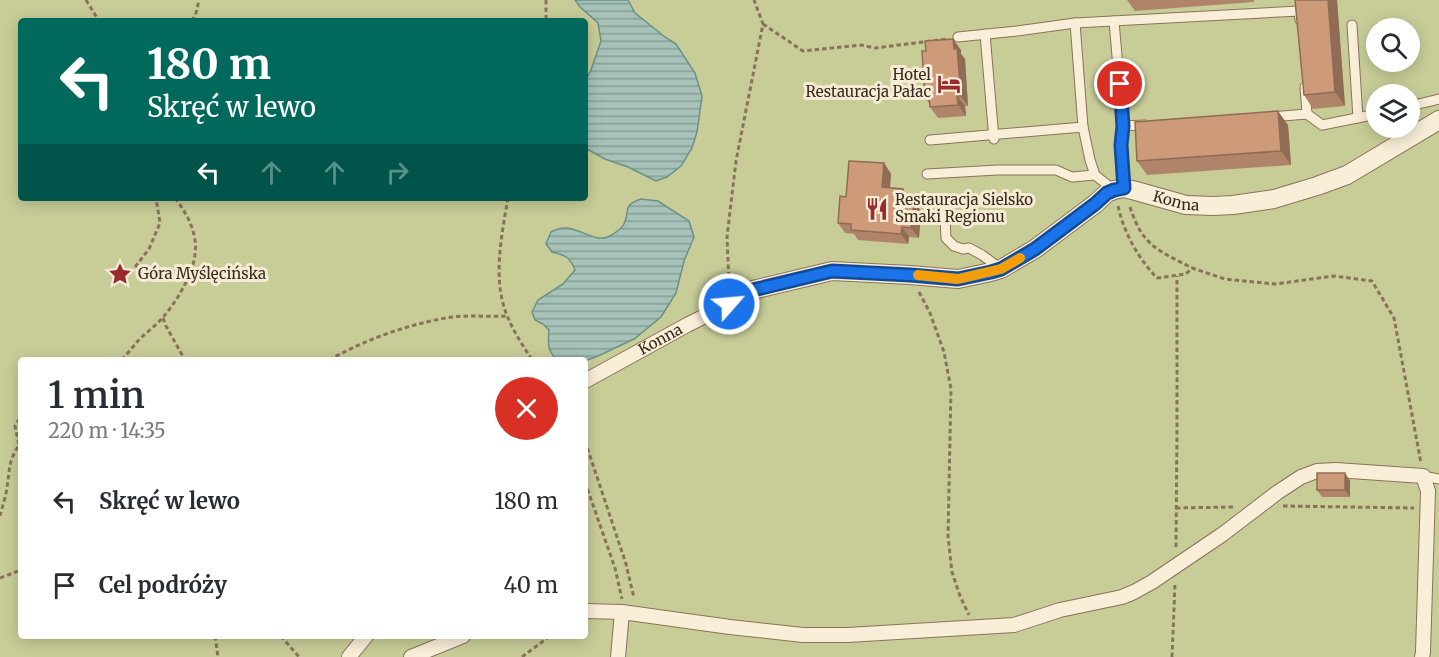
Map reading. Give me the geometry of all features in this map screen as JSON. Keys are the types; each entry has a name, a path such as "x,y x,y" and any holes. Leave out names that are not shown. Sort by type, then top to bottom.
{"street":[{"name":"Konna","path":"588,379 753,290 832,271 958,279 1001,269 1035,249 1107,193 1119,189 1186,205 1213,206 1274,199 1347,175 1439,120"},
{"path":"588,611 628,613 803,635 848,635 1014,625 1060,610 1122,597 1134,592 1223,534 1301,477 1317,471 1336,470 1423,476 1428,491 1428,508 1422,657"},
{"path":"618,657 628,613"},
{"path":"349,657 364,639"},
{"path":"411,657 456,639"}],"lane":[{"path":"1298,0 1301,34"},
{"path":"958,37 1075,23 1299,11"},
{"path":"927,174 997,170 1056,170 1072,177 1095,175 1119,189 1123,126 1114,21"},
{"path":"1075,23 1083,127 1095,175"},
{"path":"1352,25 1358,118"},
{"path":"986,34 994,137"},
{"path":"1304,80 1306,114"},
{"path":"1420,104 1439,99"},
{"path":"1261,117 1306,114 1322,125 1366,116"},
{"path":"1123,126 1158,124"},
{"path":"930,140 994,137 1083,127"},
{"path":"944,200 946,238 954,246 969,248 1001,269"},
{"path":"1423,476 1439,479"}],"path":[{"path":"86,0 97,18"},
{"path":"194,18 199,0"},
{"path":"546,0 546,18"},
{"path":"729,304 727,237 729,215 736,160 763,24 754,0"},
{"path":"763,24 803,51 861,45 875,48 958,37"},
{"path":"1119,189 1138,227 1149,243 1192,268 1225,279 1275,284 1334,276 1372,280 1394,318 1423,476"},
{"path":"135,267 149,249 160,223 156,201"},
{"path":"124,357 163,318 189,276 196,254 193,230 185,211 177,201"},
{"path":"507,201 500,244 500,281 505,309 530,357"},
{"path":"1122,220 1132,245 1157,278 1186,274 1192,268"},
{"path":"910,275 930,313 944,352 951,389 948,536 952,572 974,627"},
{"path":"1172,657 1175,612 1177,276"},
{"path":"334,357 408,326 454,317 508,316"},
{"path":"163,318 183,357"},
{"path":"18,421 15,426 18,437"},
{"path":"0,516 7,489 9,464 18,448"},
{"path":"588,450 634,595 628,613"},
{"path":"588,491 628,613"},
{"path":"1176,508 1260,506 1428,508"},
{"path":"0,578 18,571"},
{"path":"215,639 218,657"},
{"path":"284,639 299,657"},
{"path":"522,657 546,639"}],"green space":[{"path":"0,0 1439,0 1439,657 0,657"}],"water":[{"path":"575,0 628,0 635,13 676,44 695,73 702,96 697,132 692,148 681,166 667,177 656,181 588,150 588,76 601,41 598,23"},
{"path":"641,199 658,201 689,221 694,237 684,261 676,293 661,317 634,339 588,360 588,357 554,357 549,346 549,330 535,320 532,312 538,300 563,284 575,270 569,259 552,252 546,244 551,232 561,228 570,228 593,237 610,236 624,224 629,206"}],"building":[{"path":"1295,0 1328,0 1335,92 1304,95"},
{"name":"Hotel Restauracja Pałac","path":"953,39 954,49 957,48 961,96 957,96 958,105 930,107 929,97 925,98 922,51 926,51 925,41"},
{"path":"1278,111 1281,151 1137,161 1135,122"},
{"path":"849,161 884,163 882,187 903,189 902,200 914,201 911,228 902,227 901,234 851,230 851,224 838,223 840,196 846,197"},
{"path":"1317,473 1345,473 1345,490 1317,490"}],"slow traffic":[{"path":"918,275 958,279 1001,269 1020,258"}],"place":[{"name":"Hotel Restauracja Pałac","path":"949,84"},
{"name":"Restauracja Sielsko Smaki Regionu","path":"877,209"},
{"name":"Góra Myślęcińska","path":"120,274"}],"route":[{"path":"729,304 753,290 832,271 958,279 1001,269 1035,249 1107,193 1124,188 1120,84"}]}
